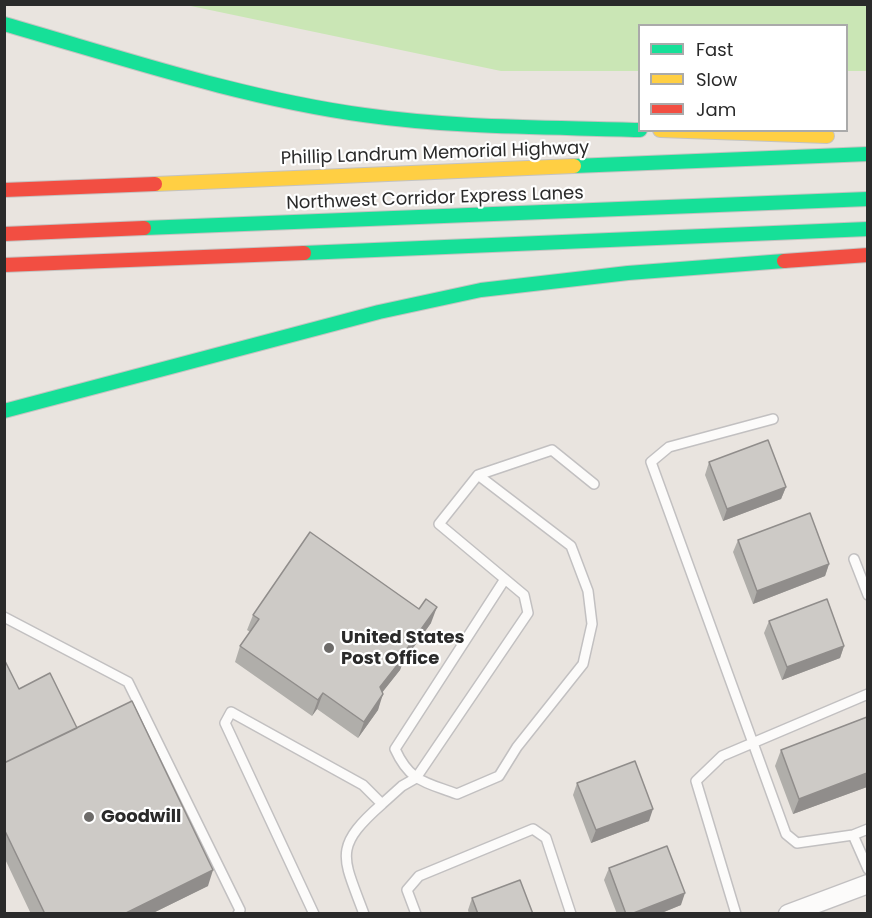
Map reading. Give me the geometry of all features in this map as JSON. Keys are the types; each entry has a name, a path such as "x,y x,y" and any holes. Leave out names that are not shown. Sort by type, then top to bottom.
{"highway":[{"path":"4,24 207,80 327,109 427,122 638,130"},
{"path":"721,132 844,136"},
{"name":"Phillip Landrum Memorial Highway","path":"4,190 867,154"},
{"name":"Northwest Corridor Express Lanes","path":"4,234 867,199"},
{"path":"4,265 867,229"},
{"path":"4,411 379,312 481,290 639,272 867,255"}],"street":[{"path":"788,914 867,884"}],"lane":[{"path":"773,419 669,447 651,462 755,742 786,834 797,843 853,835 867,829"},
{"path":"364,914 347,867 345,850 358,825 402,786 416,778 528,613 524,595 439,524 478,475 552,450 594,484"},
{"path":"478,475 571,546 588,591 592,624 583,664 517,747 499,776 457,794 416,778 404,769 395,749 505,579"},
{"path":"854,559 867,595"},
{"path":"4,617 128,682 240,910 238,914"},
{"path":"736,914 696,781 722,756 867,694"},
{"path":"315,914 225,723 227,717 231,712 363,785 382,804"},
{"path":"417,914 407,890 419,876 533,829 546,838 572,914"},
{"path":"853,835 867,869"}],"green space":[{"path":"186,5 867,5 867,71 848,71 848,24 638,24 638,71 501,71"}],"building":[{"path":"768,440 786,487 727,509 709,462"},
{"path":"810,513 829,564 757,591 738,540"},
{"name":"United States Post Office","path":"310,532 419,609 426,599 437,607 404,653 406,654 380,687 383,694 364,722 323,693 318,700 240,646 259,619 253,615"},
{"path":"827,599 844,646 787,667 769,621"},
{"path":"4,659 19,689 50,673 77,728 4,763"},
{"name":"Goodwill","path":"132,701 213,870 124,914 45,914 4,829 4,763"},
{"path":"867,717 867,773 799,799 781,750"},
{"path":"635,761 653,809 596,830 577,783"},
{"path":"667,846 685,893 626,914 609,868"},
{"path":"520,880 533,914 478,914 472,898"}],"traffic: fast":[{"path":"4,24 182,76 318,108 433,122 638,130"},
{"path":"574,166 868,154"},
{"path":"144,228 868,199"},
{"path":"304,253 868,229"},
{"path":"4,411 379,312 481,290 628,273 784,261"}],"traffic: slow":[{"path":"716,132 827,136"},
{"path":"155,184 574,166"}],"traffic: jam":[{"path":"4,190 155,184"},
{"path":"4,234 144,228"},
{"path":"4,265 304,253"},
{"path":"784,261 868,255"}],"place":[{"name":"United States Post Office","path":"329,648"},
{"name":"Goodwill","path":"89,817"}]}
